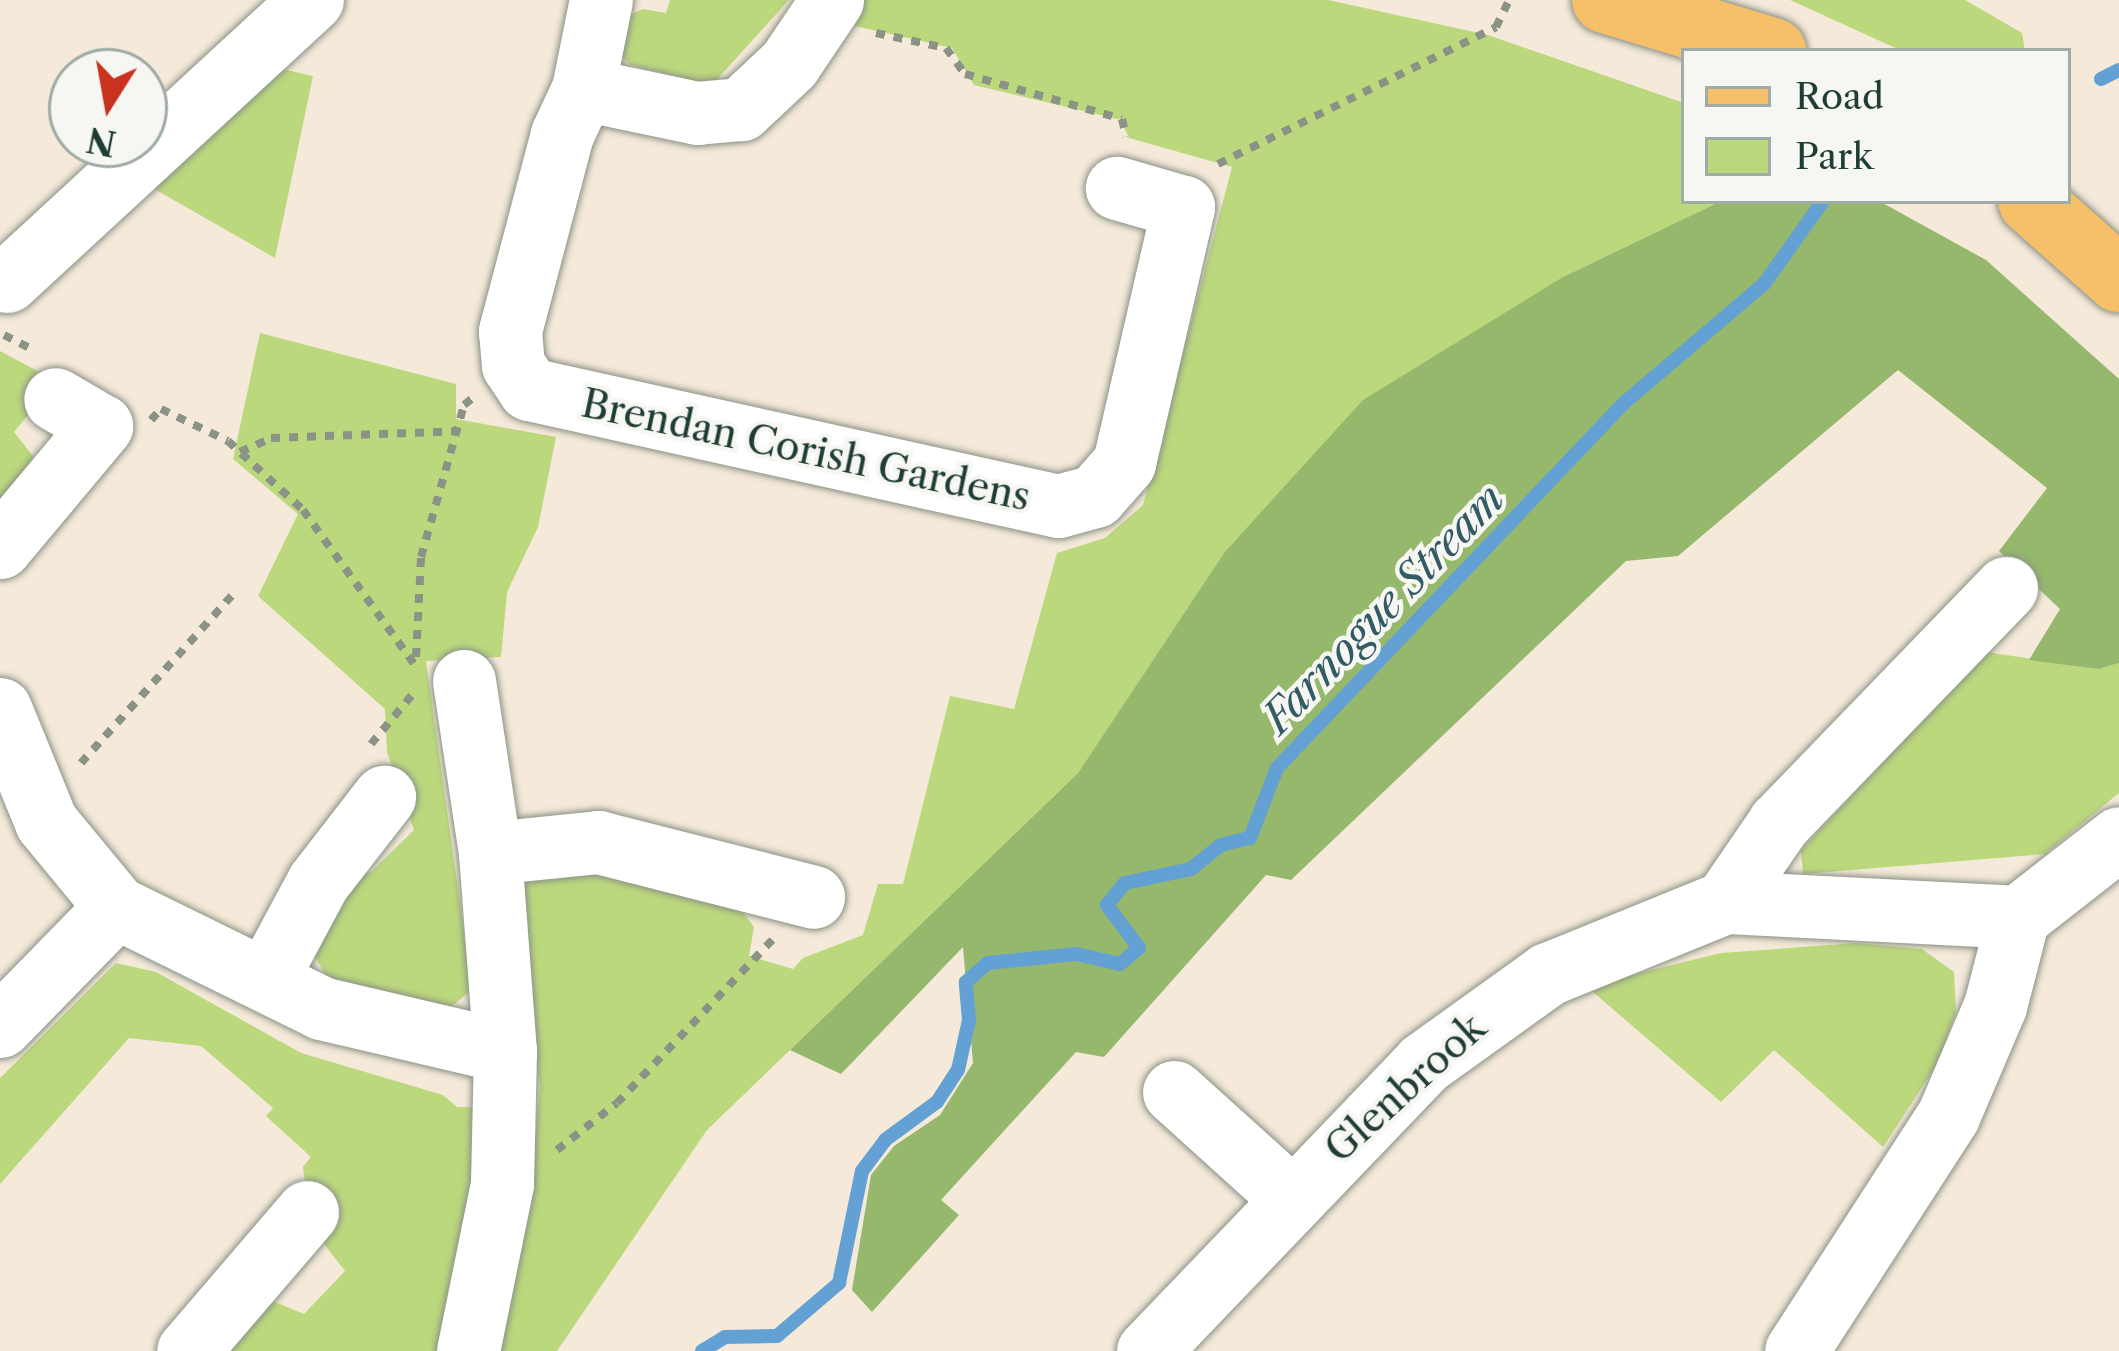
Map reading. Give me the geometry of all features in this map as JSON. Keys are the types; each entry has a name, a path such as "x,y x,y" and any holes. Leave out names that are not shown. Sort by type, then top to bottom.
{"main road":[{"path":"1605,0 1763,48"},
{"path":"2034,204 2119,279"}],"street":[{"path":"7,281 312,0"},
{"path":"513,365 511,331 562,134 584,88 601,0"},
{"path":"584,88 697,113 741,109 789,64 831,3"},
{"name":"Brendan Corish Gardens","path":"513,365 529,388 1058,506 1095,496 1124,463 1183,207 1132,167"},
{"path":"0,548 78,413"},
{"path":"1725,902 1779,823 2006,588"},
{"path":"441,674 490,853 505,1051 503,1157 490,1268 468,1351"},
{"path":"0,709 43,812 77,869 136,918 321,1007 505,1051"},
{"path":"266,979 318,883 384,797"},
{"path":"1796,1351 1948,1116 1995,1006 2018,916 2119,838"},
{"path":"490,853 598,842 814,897"},
{"name":"Glenbrook","path":"1148,1351 1289,1196 1483,1015 1548,974 1725,902 2018,916"},
{"path":"0,1026 136,918"},
{"path":"1174,1092 1289,1196"},
{"path":"188,1351 307,1212"}],"path":[{"path":"1207,161 1227,166 1496,27 1509,0"},
{"path":"831,3 852,28 946,48 965,74 1122,119 1132,167"},
{"path":"441,674 422,557 464,405 513,365"},
{"path":"78,413 132,440 160,409 239,452 303,510 441,674"},
{"path":"239,452 272,438 458,431"},
{"path":"43,812 236,591"},
{"path":"384,797 352,767 414,694 441,674"},
{"path":"503,1157 550,1155 617,1103 814,897"}],"green space":[{"path":"670,0 789,0 712,85 631,65 620,55 627,16 643,9 666,13"},
{"path":"863,0 1328,0 1488,35 1681,102 1681,204 1715,204 1563,277 1224,553 1078,773 707,1130 557,1351 493,1351 530,1196 540,1085 514,925 524,882 581,866 735,902 754,927 749,956 793,969 803,958 863,935 878,884 903,884 950,696 1014,709 1057,553 1105,538 1143,505 1232,167 1129,138 1121,120 974,85 952,48 855,26"},
{"path":"1790,0 1965,0 2022,33 2024,48 1895,48"},
{"path":"278,68 313,76 275,258 144,183 168,168 168,162"},
{"path":"1715,204 1884,204 1986,260 2119,379 2119,663 2099,669 2029,660 2060,609 1999,551 2047,488 1898,370 1678,556 1626,561 1291,880 1266,875 1104,1057 1076,1052 941,1200 959,1215 872,1312 852,1290 871,1175 894,1146 940,1115 973,1063 963,947 841,1074 790,1050 1078,773 1224,553 1363,400 1563,277"},
{"path":"260,333 456,384 456,419 556,437 538,527 507,592 501,657 426,661 470,974 468,993 443,1013 327,977 314,955 359,872 370,873 414,830 387,752 385,709 258,596 298,514 233,459"},
{"path":"0,351 56,381 14,432 33,456 31,479 0,515"},
{"path":"1986,652 2099,669 2119,663 2119,793 2045,854 1803,874 1801,850"},
{"path":"1857,943 1922,949 1954,972 1956,1012 1939,1061 1883,1147 1774,1050 1721,1102 1586,986 1721,953"},
{"path":"116,963 156,972 301,1053 443,1095 457,1107 480,1107 456,1301 437,1351 212,1351 268,1299 304,1314 345,1271 324,1244 306,1192 303,1167 311,1157 266,1116 273,1108 201,1046 129,1038 0,1184 0,1078"}],"waterway":[{"name":"Farnogue Stream","path":"2101,79 2119,70"},
{"name":"Farnogue Stream","path":"702,1351 725,1337 777,1336 839,1283 862,1171 885,1140 937,1102 958,1070 969,1020 966,982 988,963 1076,954 1120,964 1139,948 1107,905 1125,883 1191,869 1221,845 1250,838 1277,768 1624,403 1764,284 1821,204"}]}
